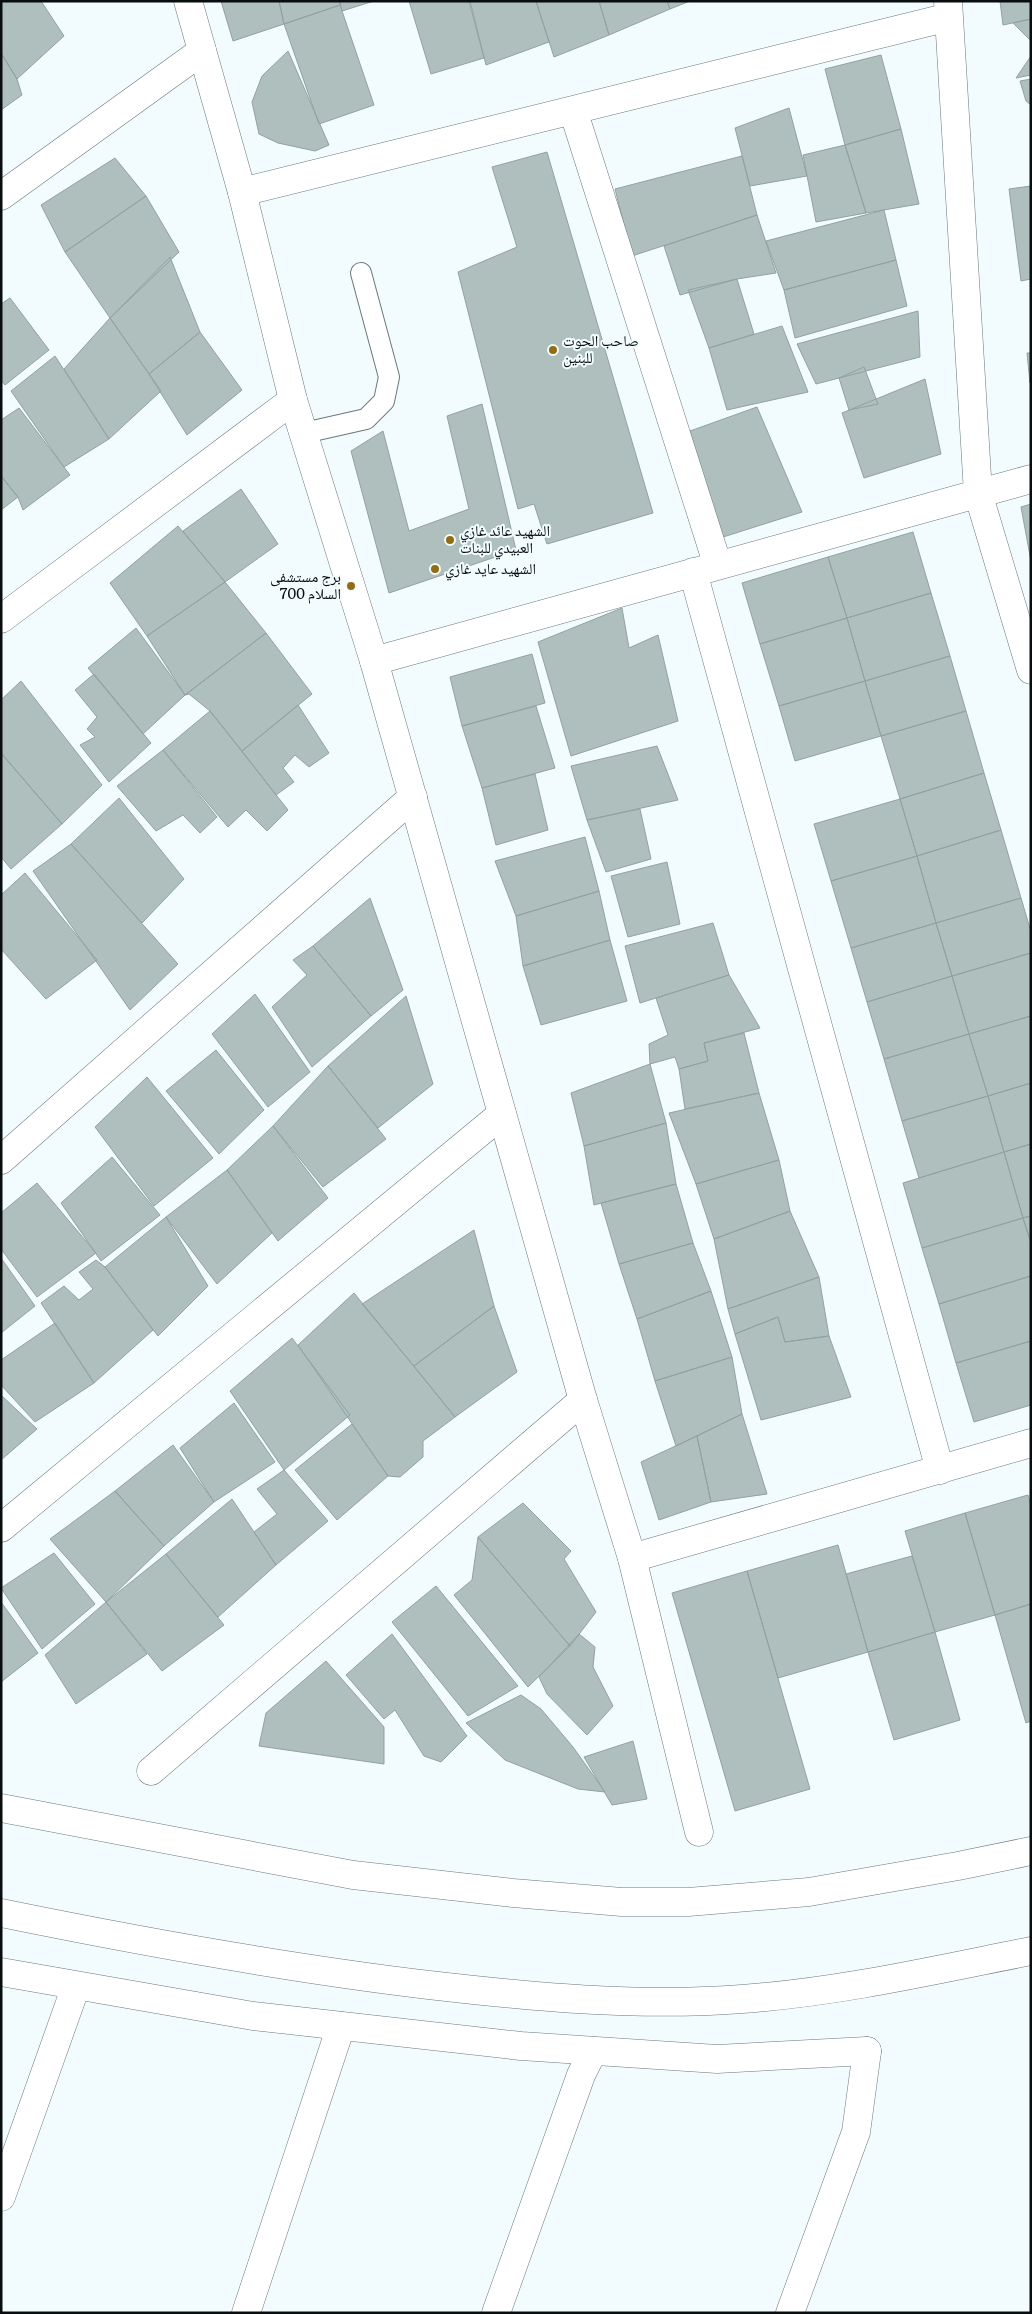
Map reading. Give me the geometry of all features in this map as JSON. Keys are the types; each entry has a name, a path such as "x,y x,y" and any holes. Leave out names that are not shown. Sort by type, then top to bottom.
{"main road":[{"path":"188,1 242,192 293,400 374,661 583,1400 632,1558 699,1832"},
{"path":"242,192 573,110 949,9 978,493 1031,670"},
{"path":"1,196 202,51"},
{"path":"573,110 706,569 940,1470"},
{"path":"1,619 293,400"},
{"path":"374,661 1031,479"},
{"path":"1,1160 413,797"},
{"path":"1,1528 502,1114"},
{"path":"151,1771 583,1400"},
{"path":"632,1558 1031,1443"},
{"path":"1,1808 353,1875 513,1893 622,1902 688,1902 809,1892 949,1868 1031,1851"},
{"path":"1,1913 87,1931 342,1974 491,1992 608,2001 742,2000 814,1992 879,1982 1031,1951"},
{"path":"1,1972 253,2016 521,2046 717,2059 867,2051 856,2132 790,2313"},
{"path":"1,2197 76,1986"},
{"path":"246,2313 341,2026"},
{"path":"496,2313 581,2075 593,2051"}],"lane":[{"path":"304,433 366,419 384,401 389,377 361,273"}],"building":[{"path":"1,1 41,1 64,36 17,79 1,53"},
{"path":"221,1 279,1 284,24 233,41"},
{"path":"279,1 339,1 340,5 284,24"},
{"path":"340,1 374,1 342,11"},
{"path":"409,1 469,1 484,58 431,74"},
{"path":"470,1 536,1 549,42 486,65"},
{"path":"536,1 599,1 609,35 554,57"},
{"path":"599,1 667,1 670,9 609,35"},
{"path":"667,1 690,1 670,9"},
{"path":"1000,1 1031,1 1031,19 1003,25"},
{"path":"340,5 374,105 319,124 284,24"},
{"path":"1031,19 1031,41 1013,23"},
{"path":"288,51 329,145 315,151 278,143 259,134 252,102 262,76"},
{"path":"1,53 17,79 22,95 1,110"},
{"path":"881,55 901,129 845,145 825,69"},
{"path":"1031,56 1031,75 1016,78"},
{"path":"1031,79 1031,105 1026,101 1020,81"},
{"path":"789,108 807,176 750,186 735,128"},
{"path":"901,129 919,204 866,213 845,145"},
{"path":"845,145 866,213 816,222 803,155"},
{"path":"547,152 653,513 547,544 534,504 518,509 458,272 517,247 492,167"},
{"path":"742,156 757,215 632,256 615,189"},
{"path":"115,158 146,196 65,252 41,205"},
{"path":"1031,186 1031,279 1021,281 1009,189"},
{"path":"146,196 179,252 110,318 65,252"},
{"path":"884,210 896,260 784,290 766,241"},
{"path":"757,215 776,273 737,279 680,295 664,246"},
{"path":"170,257 200,332 149,374 110,318"},
{"path":"896,260 907,306 795,338 784,290"},
{"path":"737,279 754,334 709,348 688,290"},
{"path":"10,298 49,350 5,385 1,380 1,304"},
{"path":"918,311 920,357 816,384 797,344"},
{"path":"110,318 161,391 109,439 64,369"},
{"path":"782,326 808,392 727,410 709,348"},
{"path":"200,332 242,390 187,435 149,374"},
{"path":"1027,353 1031,353 1030,383"},
{"path":"55,356 109,439 64,467 11,391"},
{"path":"864,367 878,404 849,410 839,378"},
{"path":"925,379 941,454 864,478 842,413"},
{"path":"482,404 516,550 389,593 351,451 383,431 409,531 469,509 447,416"},
{"path":"757,407 802,512 720,538 690,431"},
{"path":"19,408 70,475 23,510 18,497 1,476 1,420"},
{"path":"1,476 18,497 1,510"},
{"path":"241,489 278,544 225,582 183,531"},
{"path":"1031,504 1031,561 1021,507"},
{"path":"178,526 225,582 147,636 110,583"},
{"path":"913,532 931,593 847,618 828,557"},
{"path":"828,557 847,618 760,644 742,583"},
{"path":"225,582 266,633 185,695 147,636"},
{"path":"931,593 950,656 865,681 847,618"},
{"path":"622,608 629,648 658,635 678,721 571,756 538,642"},
{"path":"847,618 865,681 779,706 760,644"},
{"path":"136,628 185,695 143,734 88,668"},
{"path":"266,633 312,694 242,751 210,711 189,694 185,695"},
{"path":"532,654 545,703 462,726 450,677"},
{"path":"950,656 966,711 881,736 865,681"},
{"path":"94,674 151,743 109,782 80,745 95,737 87,729 97,717 75,690"},
{"path":"21,681 102,785 62,824 1,753 1,700"},
{"path":"865,681 881,736 795,761 779,706"},
{"path":"298,705 329,753 309,767 295,755 283,768 294,782 276,795 242,751"},
{"path":"536,706 555,768 482,788 462,726"},
{"path":"210,711 288,810 267,831 246,810 228,827 163,750"},
{"path":"966,711 984,773 900,799 881,736"},
{"path":"657,746 678,800 587,820 571,766"},
{"path":"163,750 217,817 200,833 183,815 156,831 117,786"},
{"path":"1,753 62,824 11,869 1,857"},
{"path":"984,773 1001,830 917,856 900,799"},
{"path":"535,774 548,830 496,845 482,788"},
{"path":"119,798 184,879 142,923 71,844"},
{"path":"900,799 917,856 831,881 814,824"},
{"path":"640,809 651,859 606,872 587,820"},
{"path":"1001,830 1021,898 936,923 917,856"},
{"path":"585,837 599,891 516,916 495,861"},
{"path":"71,844 178,964 130,1010 33,871"},
{"path":"917,856 936,923 851,948 831,881"},
{"path":"667,862 680,924 628,937 611,876"},
{"path":"25,873 97,960 46,999 1,949 1,895"},
{"path":"599,891 610,940 523,966 516,916"},
{"path":"370,898 403,990 371,1016 313,946"},
{"path":"1021,898 1031,932 1031,953 952,976 936,923"},
{"path":"713,923 729,975 640,1003 625,946"},
{"path":"936,923 952,976 867,1002 851,948"},
{"path":"610,940 627,1001 541,1025 523,966"},
{"path":"313,946 371,1016 312,1067 272,1007 307,975 293,960"},
{"path":"1031,953 1031,1016 969,1034 952,976"},
{"path":"729,975 760,1028 704,1043 708,1061 679,1069 675,1057 650,1064 649,1044 668,1035 656,998"},
{"path":"952,976 969,1034 884,1059 867,1002"},
{"path":"255,994 310,1072 268,1107 212,1034"},
{"path":"406,996 433,1084 378,1128 328,1066"},
{"path":"1031,1016 1031,1083 988,1096 969,1034"},
{"path":"744,1033 759,1093 685,1109 679,1069 708,1061 704,1043"},
{"path":"969,1034 988,1096 902,1121 884,1059"},
{"path":"216,1050 264,1110 219,1154 166,1091"},
{"path":"650,1064 666,1123 584,1146 571,1093"},
{"path":"328,1066 386,1139 323,1187 273,1126"},
{"path":"147,1077 213,1158 154,1206 95,1127"},
{"path":"1031,1083 1031,1144 1004,1152 988,1096"},
{"path":"759,1093 779,1160 696,1184 669,1113"},
{"path":"988,1096 1004,1152 919,1178 902,1121"},
{"path":"666,1123 676,1184 594,1205 584,1146"},
{"path":"273,1126 328,1198 278,1241 227,1170"},
{"path":"1031,1144 1031,1216 1023,1218 1004,1152"},
{"path":"1004,1152 1023,1218 922,1248 903,1183"},
{"path":"112,1157 160,1215 101,1261 61,1203"},
{"path":"779,1160 790,1211 714,1239 696,1184"},
{"path":"227,1170 272,1233 217,1284 166,1217"},
{"path":"37,1183 96,1253 37,1297 1,1249 1,1213"},
{"path":"676,1184 693,1243 619,1264 601,1203"},
{"path":"790,1211 819,1277 728,1309 714,1239"},
{"path":"1031,1216 1031,1243 1023,1218"},
{"path":"166,1217 208,1286 158,1336 105,1267"},
{"path":"1023,1218 1031,1243 1031,1276 939,1304 922,1248"},
{"path":"474,1230 494,1306 414,1366 362,1304"},
{"path":"693,1243 711,1291 637,1319 619,1264"},
{"path":"1,1258 35,1306 1,1333"},
{"path":"96,1260 105,1267 153,1330 94,1383 41,1303 64,1286 79,1300 93,1289 79,1272"},
{"path":"1031,1276 1031,1341 956,1363 939,1304"},
{"path":"819,1277 829,1336 785,1342 778,1317 735,1334 728,1309"},
{"path":"711,1291 732,1357 655,1381 637,1319"},
{"path":"354,1293 455,1417 423,1441 423,1457 400,1477 388,1476 298,1345"},
{"path":"494,1306 517,1372 455,1417 414,1366"},
{"path":"778,1317 785,1342 829,1336 851,1397 761,1420 735,1334"},
{"path":"55,1323 94,1383 35,1422 1,1385 1,1360"},
{"path":"292,1338 350,1415 284,1470 230,1391"},
{"path":"1031,1341 1031,1405 974,1422 956,1363"},
{"path":"732,1357 742,1414 676,1446 655,1381"},
{"path":"1,1395 37,1429 1,1460"},
{"path":"234,1403 275,1462 214,1502 180,1448"},
{"path":"742,1414 767,1494 711,1502 697,1436"},
{"path":"352,1424 388,1476 337,1520 295,1470"},
{"path":"697,1436 711,1502 659,1520 641,1462"},
{"path":"173,1445 214,1502 164,1546 115,1491"},
{"path":"284,1470 328,1521 276,1565 254,1532 277,1514 257,1489"},
{"path":"115,1491 164,1546 106,1602 50,1539"},
{"path":"1028,1495 1031,1506 1031,1604 995,1615 965,1513"},
{"path":"232,1499 276,1565 218,1617 166,1554"},
{"path":"523,1503 571,1551 564,1559 596,1612 570,1646 478,1537"},
{"path":"965,1513 995,1615 935,1632 905,1531"},
{"path":"478,1537 570,1646 528,1687 454,1595 472,1580"},
{"path":"838,1545 868,1652 778,1678 747,1571"},
{"path":"54,1553 95,1604 42,1649 1,1588"},
{"path":"166,1554 224,1625 162,1671 106,1602"},
{"path":"912,1556 935,1632 868,1652 846,1574"},
{"path":"747,1571 810,1789 735,1811 672,1593"},
{"path":"436,1586 518,1686 468,1716 392,1622"},
{"path":"1,1602 38,1653 1,1682"},
{"path":"106,1602 147,1654 76,1704 45,1655"},
{"path":"1031,1604 1031,1721 1026,1723 995,1615"},
{"path":"935,1632 960,1720 894,1740 868,1652"},
{"path":"392,1634 467,1736 441,1762 424,1756 395,1710 384,1719 346,1675"},
{"path":"579,1634 595,1647 593,1667 613,1706 587,1735 547,1694 539,1677"},
{"path":"326,1661 384,1727 384,1764 259,1746 266,1713"},
{"path":"521,1695 541,1709 573,1747 605,1792 578,1789 505,1760 466,1723"},
{"path":"633,1741 647,1799 612,1805 584,1757"}],"place":[{"name":"صاحب الحوت للبنين","path":"553,350"},
{"name":"الشهيد عائد غازي العبيدي للبنات","path":"450,540"},
{"name":"الشهيد عايد غازي","path":"435,569"},
{"name":"برج مستشفى السلام 700","path":"351,586"}]}
